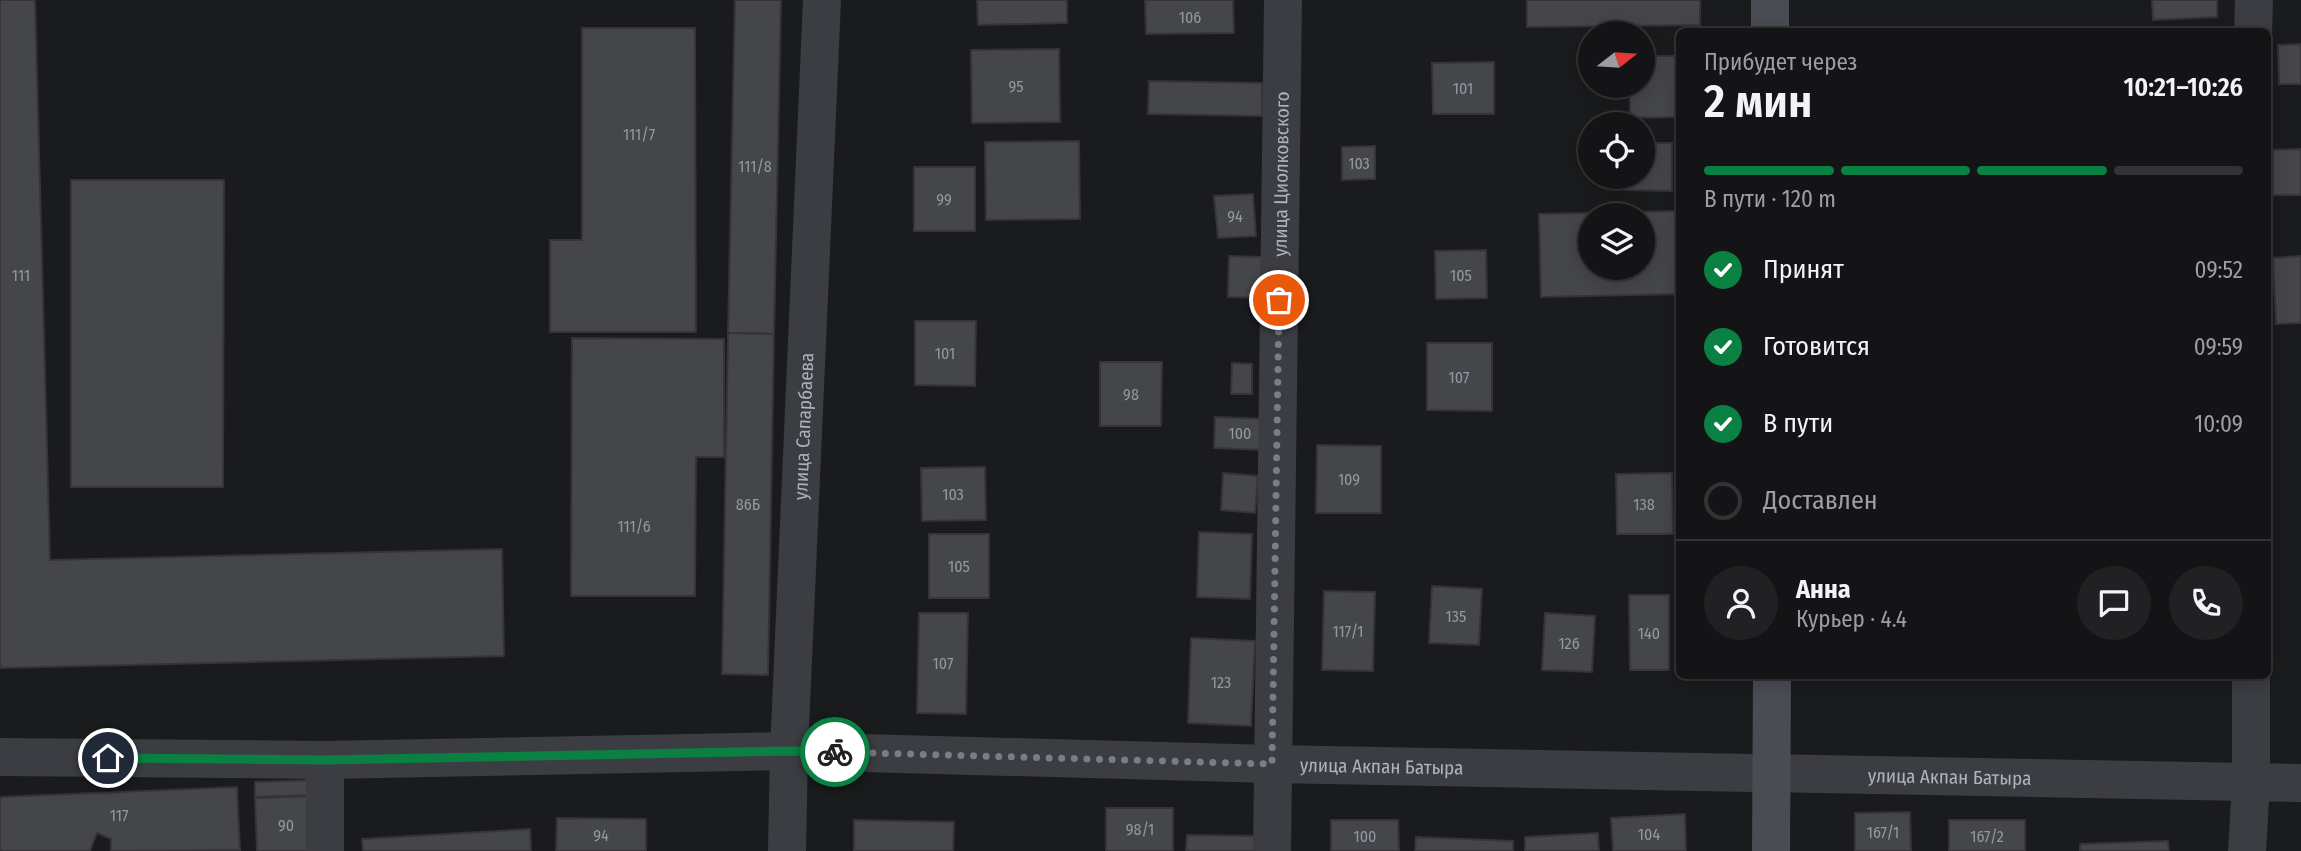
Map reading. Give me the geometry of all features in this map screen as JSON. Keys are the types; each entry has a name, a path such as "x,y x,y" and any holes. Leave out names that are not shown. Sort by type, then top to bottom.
{"main road":[{"path":"1770,0 1770,28"},
{"path":"1771,851 1772,679"}],"street":[{"name":"улица Сапарбаева","path":"787,851 789,751 822,0"},
{"name":"улица Циолковского","path":"1272,851 1283,0"},
{"path":"2253,0 2253,28"},
{"path":"2247,851 2251,679"},
{"name":"улица Акпан Батыра","path":"0,757 325,760 789,751 1272,764 2301,783"},
{"path":"325,760 325,851"}],"building":[{"path":"0,0 35,0 50,560 502,549 504,656 0,668"},
{"path":"735,0 781,0 774,334 728,333"},
{"path":"977,0 1067,0 1067,23 978,25"},
{"path":"1145,0 1233,0 1234,33 1146,34"},
{"path":"1527,0 1700,0 1700,25 1656,26 1656,21 1578,21 1578,26 1527,27"},
{"path":"2152,0 2217,0 2217,17 2153,20"},
{"path":"582,28 695,28 696,332 550,332 550,240 582,240"},
{"path":"2301,44 2301,84 2279,84 2278,45"},
{"path":"1059,49 1060,122 972,123 971,50"},
{"path":"1656,56 1676,56 1676,117 1655,118 1655,112 1630,112 1630,98 1656,98"},
{"path":"1494,62 1494,114 1433,114 1432,63"},
{"path":"1149,81 1262,83 1262,116 1148,114"},
{"path":"1079,141 1080,219 986,220 985,142"},
{"path":"1655,143 1672,143 1672,191 1626,190 1655,189"},
{"path":"1375,146 1375,179 1342,180 1342,147"},
{"path":"2301,149 2301,195 2273,195 2273,150"},
{"path":"914,167 975,167 975,231 914,231"},
{"path":"71,180 224,180 223,487 71,487"},
{"path":"1253,194 1256,236 1218,238 1214,196"},
{"path":"1676,211 1676,294 1541,297 1539,214 1578,213 1578,280 1655,280 1655,212"},
{"path":"1486,250 1487,298 1436,299 1435,251"},
{"path":"1229,256 1262,257 1261,298 1228,297"},
{"path":"2301,256 2301,323 2276,324 2273,258"},
{"path":"915,321 976,321 975,386 915,385"},
{"path":"728,333 774,334 768,675 722,674"},
{"path":"572,338 724,339 724,457 696,457 695,596 571,596"},
{"path":"1427,343 1492,343 1492,411 1427,410"},
{"path":"1100,362 1162,362 1161,426 1100,426"},
{"path":"1232,363 1252,364 1252,394 1231,394"},
{"path":"1215,417 1267,419 1265,450 1214,448"},
{"path":"1317,445 1381,446 1381,513 1316,513"},
{"path":"985,467 986,520 922,521 921,468"},
{"path":"1223,473 1258,476 1255,513 1221,510"},
{"path":"1672,473 1673,534 1617,534 1616,474"},
{"path":"1199,532 1252,534 1250,599 1197,597"},
{"path":"929,534 989,534 989,598 929,598"},
{"path":"1432,586 1482,589 1479,645 1429,643"},
{"path":"1324,591 1375,592 1373,671 1322,670"},
{"path":"1629,595 1669,595 1669,670 1630,670"},
{"path":"919,613 968,613 966,714 917,713"},
{"path":"1545,613 1595,616 1592,672 1542,670"},
{"path":"1191,638 1255,641 1251,726 1188,723"},
{"path":"315,780 315,795 255,797 255,782"},
{"path":"237,787 240,850 111,851 111,839 97,833 90,851 0,851 0,797"},
{"path":"315,796 317,851 257,851 255,798"},
{"path":"1106,808 1173,808 1173,851 1106,851"},
{"path":"1910,812 1911,851 1855,851 1855,813"},
{"path":"1685,814 1686,851 1613,851 1611,818"},
{"path":"557,818 646,819 646,851 556,851"},
{"path":"854,820 954,822 953,851 854,851"},
{"path":"1331,820 1398,820 1399,851 1331,851"},
{"path":"1949,820 2025,820 2025,851 1949,851"},
{"path":"530,829 531,851 363,851 362,839"},
{"path":"1598,833 1599,851 1525,851 1525,837"},
{"path":"1187,835 1259,836 1259,851 1186,851"},
{"path":"1416,837 1513,841 1513,851 1415,851"},
{"path":"2168,841 2169,851 2080,851 2080,844"}],"way so far":[{"path":"835,752 1272,764 1279,300"}],"route":[{"path":"108,758 325,760 835,752"}]}
